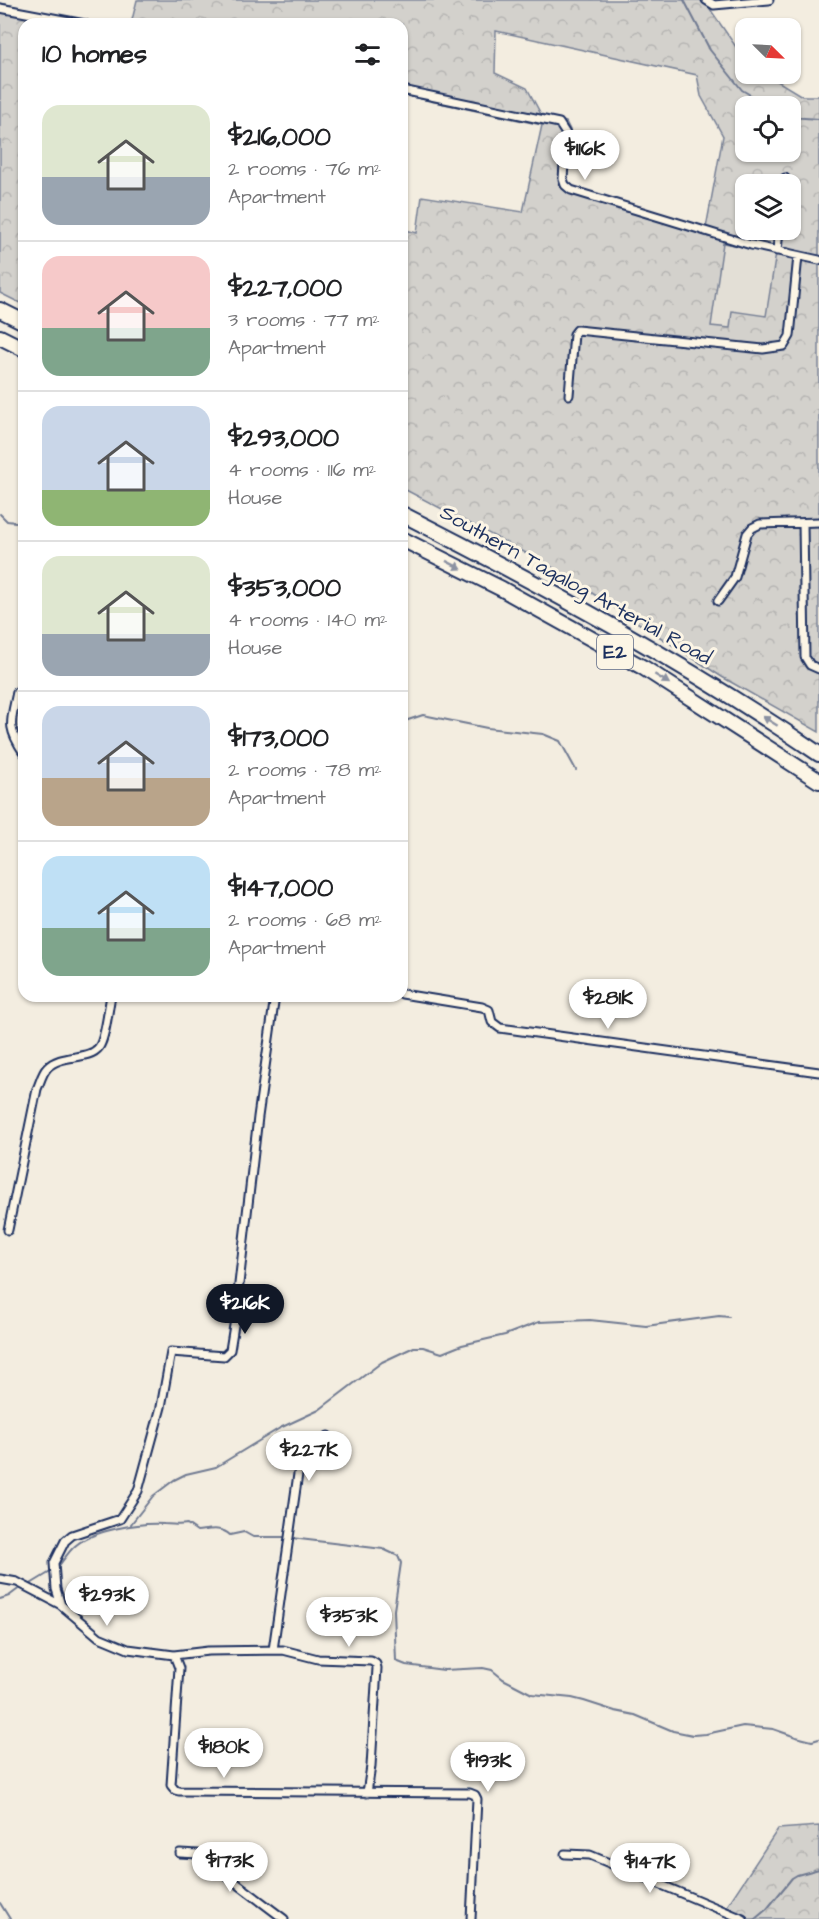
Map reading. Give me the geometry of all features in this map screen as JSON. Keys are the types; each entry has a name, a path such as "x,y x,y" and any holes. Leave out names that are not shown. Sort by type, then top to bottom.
{"highway":[{"path":"0,310 18,319"},
{"path":"0,337 18,346"},
{"name":"Southern Tagalog Arterial Road","path":"408,517 512,570 654,648 819,754"},
{"name":"Southern Tagalog Arterial Road","path":"408,542 502,589 644,668 819,781"}],"street":[{"path":"706,0 714,5 769,0"},
{"path":"0,8 53,18"},
{"path":"408,91 559,123 566,134 563,179 565,185 571,190 751,245 819,260"},
{"path":"777,251 778,240"},
{"path":"569,395 574,334 577,330 763,349 784,346 789,336 798,256"},
{"path":"718,602 732,584 747,534 752,528 760,524 819,522"},
{"path":"803,523 805,657 810,665 819,669"},
{"path":"17,692 11,727 13,737 18,744"},
{"path":"408,995 482,1007 489,1010 492,1022 500,1028 819,1072"},
{"path":"8,1230 37,1089 46,1069 53,1063 61,1059 93,1053 98,1049 102,1042 110,1002"},
{"path":"61,1605 53,1575 54,1563 65,1541 72,1535 115,1522 136,1496 161,1407 171,1352 224,1356 230,1350 274,1002"},
{"path":"273,1650 299,1467 328,1436"},
{"path":"0,1579 17,1582 30,1588 61,1605 103,1639 128,1649 174,1655 208,1651 284,1650 318,1659 371,1661 376,1664 377,1668 367,1794"},
{"path":"174,1655 179,1668 171,1785 175,1790 367,1794 470,1793 475,1795 477,1799 471,1919"},
{"path":"180,1852 198,1854 284,1919"},
{"path":"565,1854 590,1855 741,1918"}],"shaded area":[{"path":"723,243 776,253 766,317 733,312 730,328 710,326"}],"green space":[{"path":"137,0 710,0 710,9 735,45 735,84 782,84 802,96 819,96 819,732 722,677 547,564 408,491 408,231 417,233 422,196 523,212 542,125 408,96 408,18 132,18","holes":["496,31 697,75 701,96 723,136 706,228 575,188 567,180 570,130 566,122 542,116 527,88 495,73","723,243 776,253 766,316 732,311 730,328 711,326"]},
{"path":"0,3 71,18 18,18 18,302 0,293"},
{"path":"819,1826 819,1919 747,1919 727,1906 778,1829"}],"waterway":[{"path":"684,0 710,50 742,90 752,96"},
{"path":"801,118 819,119"},
{"path":"0,514 7,521 18,522"},
{"path":"408,720 423,715 487,728 543,734 560,741 576,770"},
{"path":"131,1524 153,1496 174,1480 186,1474 216,1467 280,1428 319,1410 382,1362 414,1347 423,1347 442,1353 462,1345 505,1335 539,1322 590,1320 646,1326 719,1316 729,1317"},
{"path":"57,1568 72,1548 83,1540 105,1531 143,1524 187,1524 197,1531 219,1530 230,1535 244,1532 253,1537 283,1537 383,1549 398,1556 401,1563 394,1610 396,1661 406,1665 444,1670 483,1668 492,1670 503,1679 532,1694 584,1701 635,1715 673,1731 693,1735 743,1726 773,1729 812,1741 819,1739"},
{"path":"29,1585 52,1571"},
{"path":"0,1599 9,1596 21,1587"},
{"path":"755,1919 767,1909 792,1878 819,1869"},
{"path":"0,1903 10,1919"}]}
